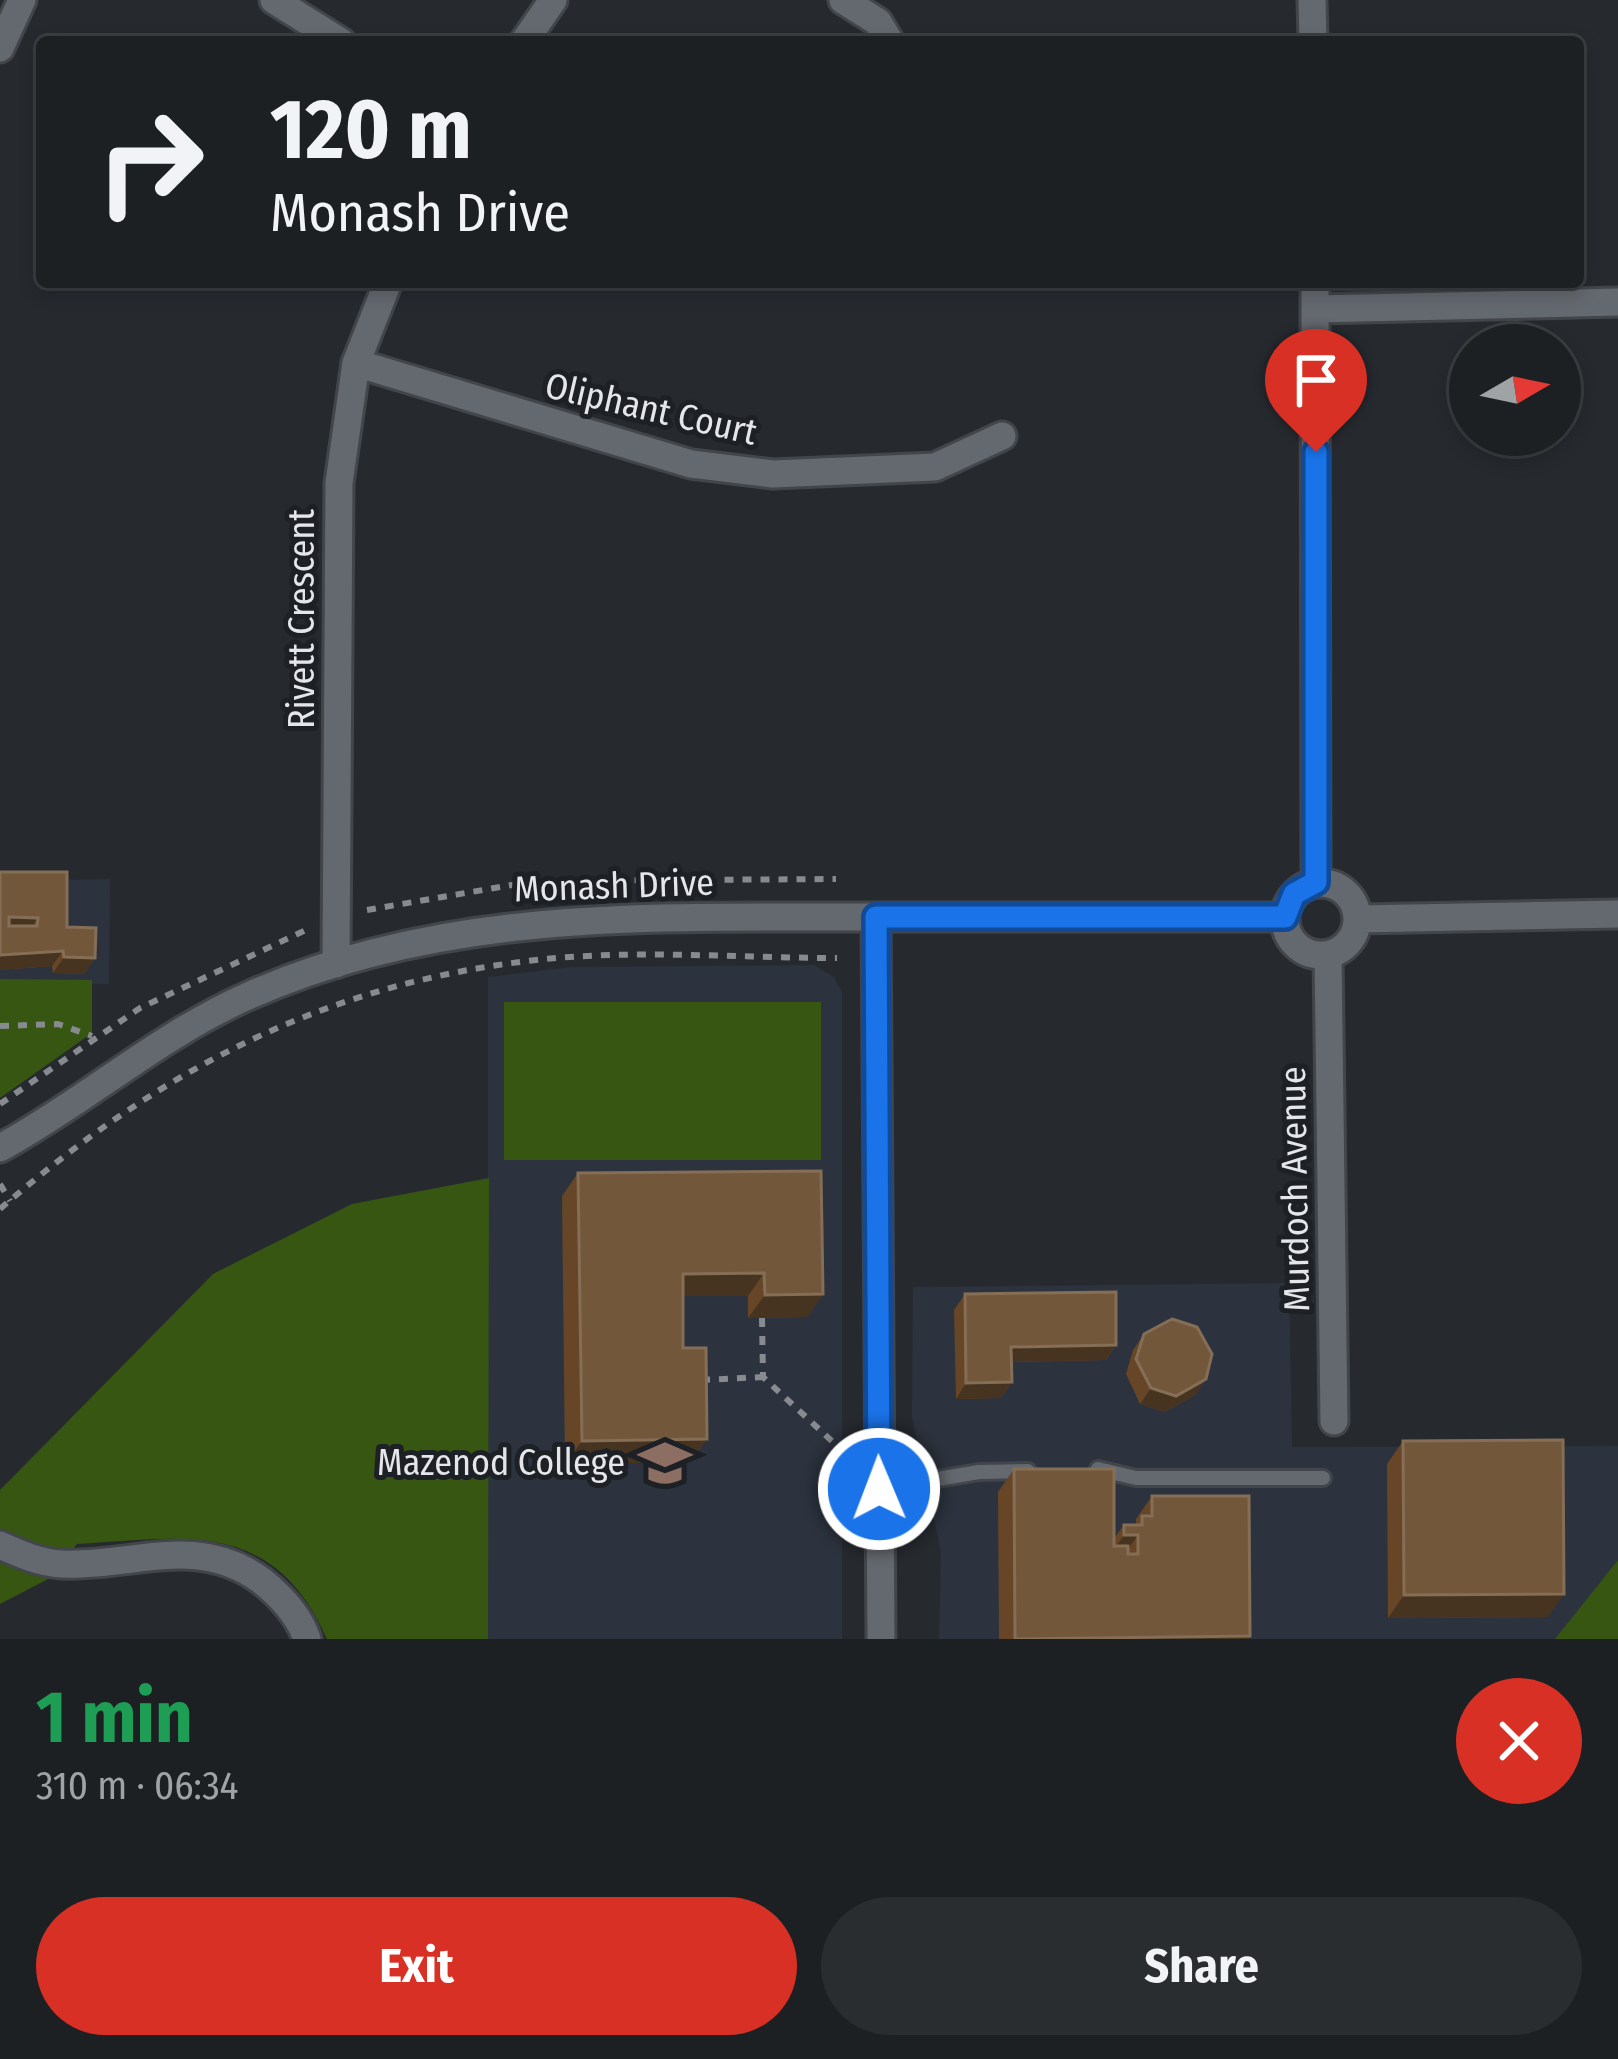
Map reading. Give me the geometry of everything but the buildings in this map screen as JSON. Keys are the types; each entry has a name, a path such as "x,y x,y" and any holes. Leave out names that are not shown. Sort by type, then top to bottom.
{"street":[{"path":"0,48 22,0"},
{"path":"274,0 331,36"},
{"path":"528,36 553,0"},
{"path":"843,0 878,22 886,36"},
{"path":"1312,0 1312,36"},
{"name":"Rivett Crescent","path":"336,964 338,483 356,363 386,288"},
{"path":"1316,882 1316,295 1618,302"},
{"name":"Oliphant Court","path":"356,363 691,464 772,474 935,467 1002,436"},
{"path":"1316,882 1348,894 1358,919 1349,943 1328,955 1315,956 1294,943 1285,917 1294,894 1316,882"},
{"path":"1358,919 1618,914"},
{"path":"876,917 870,1478 881,1639"},
{"name":"Monash Drive","path":"0,1148 170,1035 250,995 412,941 541,921 1285,917"},
{"name":"Murdoch Avenue","path":"1328,955 1334,1421"},
{"path":"0,1545 33,1560 64,1564 184,1552 221,1557 274,1591 301,1620 308,1639"}],"lane":[{"path":"1083,1470 1136,1478 1323,1478"},
{"path":"870,1478 1042,1471"}],"path":[{"path":"0,1104 92,1036 248,953"},
{"path":"0,1209 74,1147 184,1071 294,1019 371,993 463,970 566,958 837,958"},
{"path":"0,1026 58,1024 92,1036"},
{"path":"0,1184 10,1201"},
{"path":"762,1318 763,1377 870,1478"},
{"path":"690,1380 763,1377"}],"shaded area":[{"path":"110,879 109,984 0,983 0,881"},
{"name":"Mazenod College","path":"814,965 834,977 842,992 842,1639 488,1639 488,977 572,967"},
{"path":"1289,1283 1292,1447 1618,1446 1618,1639 939,1639 941,1552 912,1417 913,1287"}],"green space":[{"path":"0,979 92,980 92,1033 0,1098"},
{"path":"504,1002 821,1002 821,1160 504,1160"},
{"path":"489,1178 488,1639 327,1639 305,1600 280,1572 253,1554 189,1539 77,1544 50,1578 0,1604 0,1490 213,1274 352,1204"},
{"path":"1618,1560 1618,1639 1555,1639"}],"place":[{"name":"Mazenod College","path":"665,1463"}],"route":[{"path":"879,1489 876,917 1285,917 1294,894 1316,882 1316,452"}]}
